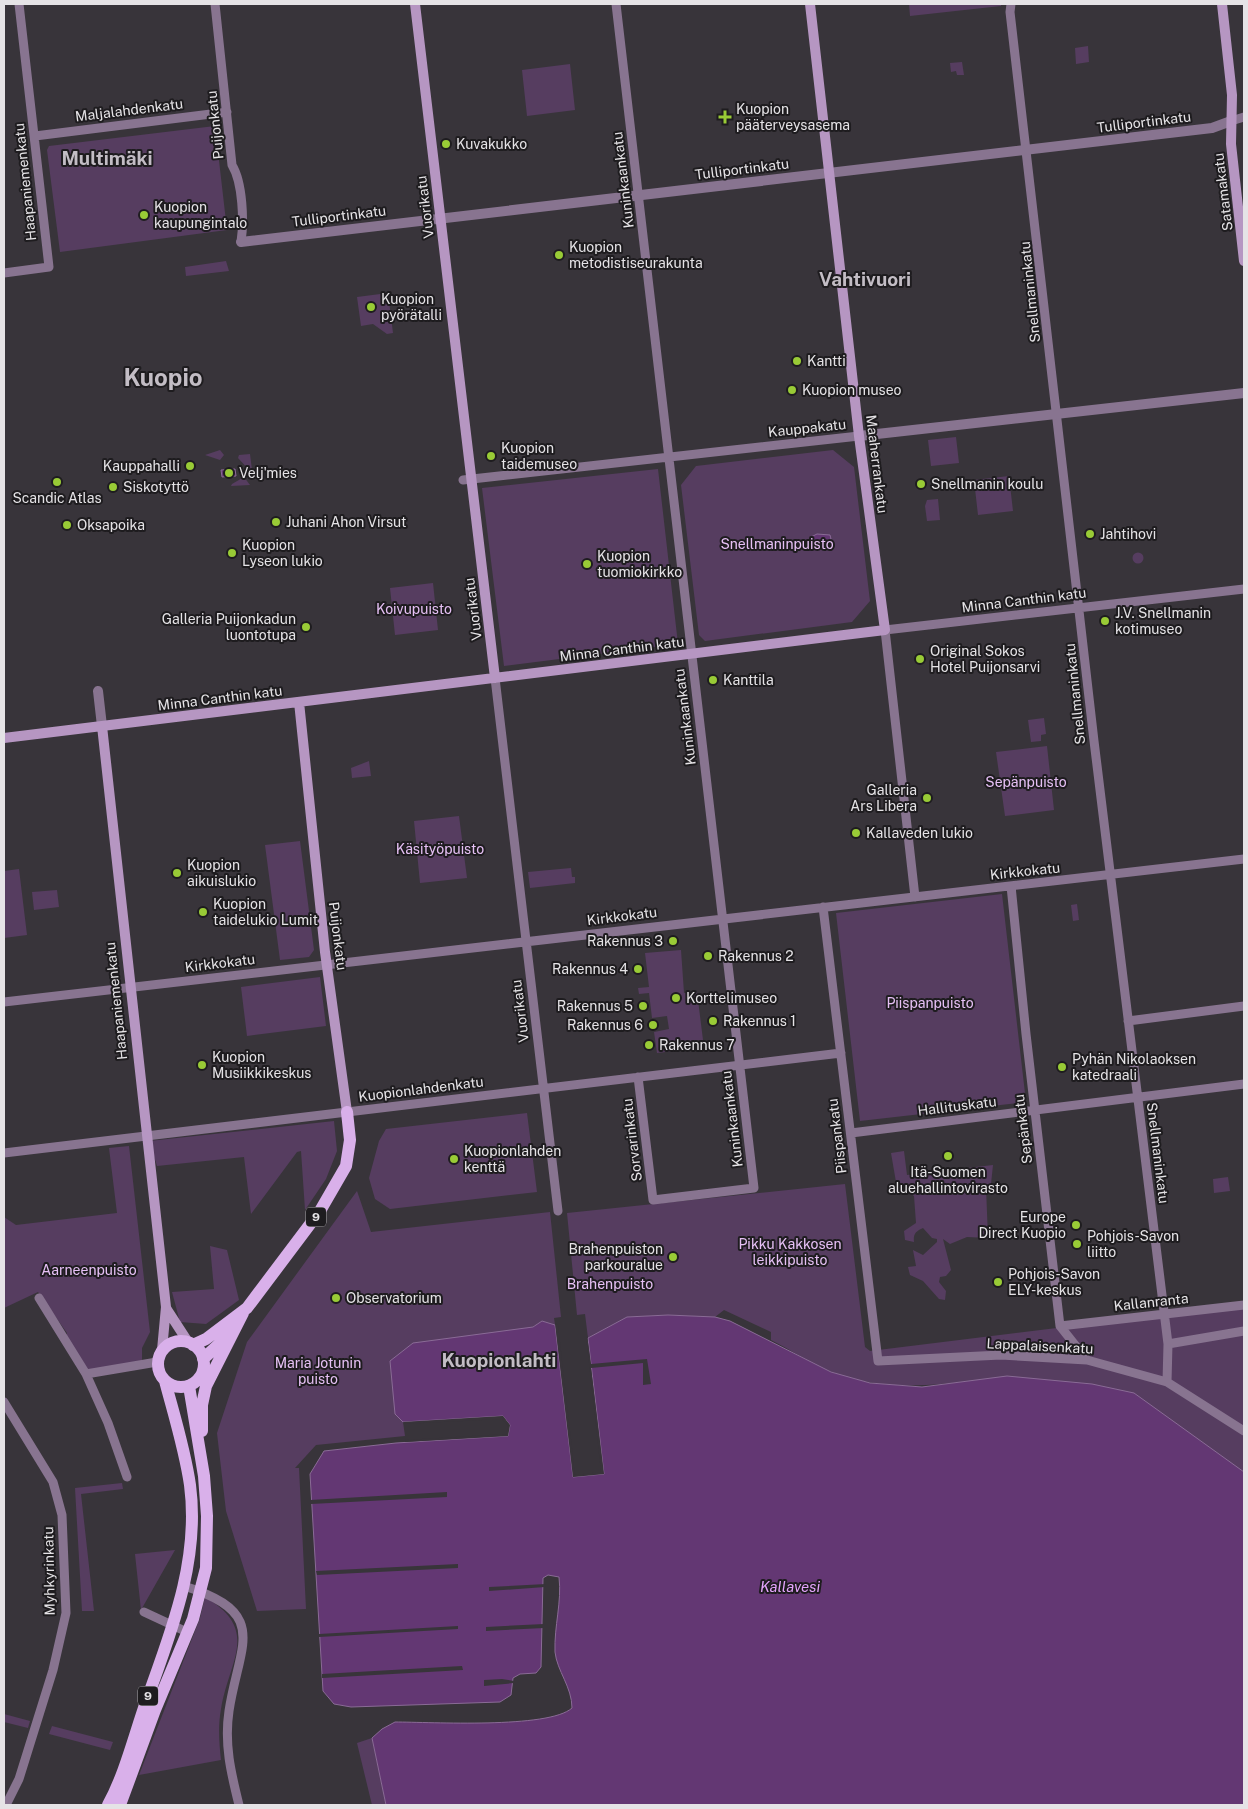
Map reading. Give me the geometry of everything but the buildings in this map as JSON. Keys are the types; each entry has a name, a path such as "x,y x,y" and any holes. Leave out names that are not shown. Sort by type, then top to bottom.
{"main road":[{"name":"Vuorikatu","path":"415,4 468,480 495,678"},
{"name":"Maaherrankatu","path":"810,4 859,436 885,630"},
{"name":"Satamakatu","path":"1222,4 1232,95 1231,144 1244,261"},
{"name":"Minna Canthin katu","path":"4,738 885,630"},
{"name":"Puijonkatu","path":"299,702 327,964 347,1112"},
{"name":"Haapaniemenkatu","path":"102,726 145,1138 166,1307 162,1350"},
{"name":"9","path":"202,1464 204,1395 209,1378 246,1308 320,1211 342,1177 349,1155 347,1112"},
{"name":"Haapaniemenkatu","path":"166,1307 191,1343"},
{"name":"9","path":"162,1350 176,1341 191,1343 206,1339 246,1308"},
{"name":"9","path":"120,1805 202,1591 208,1546 202,1464 189,1386 201,1374 203,1359 233,1332"},
{"path":"191,1343 203,1359"},
{"path":"157,1362 162,1350"},
{"name":"9","path":"108,1805 173,1625 184,1586 191,1545 190,1485 165,1381 159,1372 157,1362"},
{"path":"165,1381 174,1386 189,1386"}],"street":[{"name":"Haapaniemenkatu","path":"4,273 49,267 19,4"},
{"name":"Puijonkatu","path":"215,4 232,165 237,173 243,226 241,242"},
{"name":"Kuninkaankatu","path":"616,4 754,1188 653,1200"},
{"name":"Snellmaninkatu","path":"1012,4 1010,12 1079,606 1137,1097 1165,1314 1168,1344 1167,1382"},
{"name":"Maljalahdenkatu","path":"35,136 227,112"},
{"name":"Tulliportinkatu","path":"241,242 440,217 1212,128 1244,117"},
{"name":"Kauppakatu","path":"468,480 1244,393"},
{"name":"Minna Canthin katu","path":"885,630 1079,606 1244,589"},
{"name":"Maaherrankatu","path":"885,630 915,897"},
{"name":"Vuorikatu","path":"495,678 558,1211"},
{"name":"Haapaniemenkatu","path":"98,691 102,726"},
{"name":"Kirkkokatu","path":"4,1002 722,918 1244,860"},
{"name":"Sepänkatu","path":"1011,886 1034,1110 1060,1326"},
{"name":"Piispankatu","path":"823,907 878,1361"},
{"path":"1128,1021 1244,1006"},
{"name":"Kuopionlahdenkatu","path":"4,1153 145,1138 841,1053"},
{"name":"Sorvarinkatu","path":"638,1077 653,1200"},
{"name":"Hallituskatu","path":"851,1133 1244,1084"},
{"path":"38,1298 86,1374 108,1423 127,1477"},
{"name":"Kallanranta","path":"1060,1326 1244,1306"},
{"path":"1060,1326 1087,1360"},
{"path":"1168,1344 1244,1331"},
{"name":"Lappalaisenkatu","path":"878,1361 1001,1355 1087,1360 1167,1382 1244,1431"},
{"path":"86,1374 157,1362"},
{"name":"Myhkyrinkatu","path":"4,1402 53,1482 62,1515 66,1613 53,1670 19,1780 6,1805"},
{"path":"184,1586 202,1591 226,1602 240,1621 244,1634 243,1649 229,1710 226,1738 230,1768 239,1805"},
{"path":"144,1612 187,1632"}],"green space":[{"path":"909,4 1001,4 1001,6 910,16"},
{"path":"1088,46 1089,62 1076,64 1075,48"},
{"path":"962,62 964,75 957,75 956,71 951,72 950,63"},
{"path":"570,64 575,110 527,116 522,70"},
{"path":"215,126 227,230 60,252 47,150 49,146"},
{"path":"226,261 229,271 186,276 185,267"},
{"path":"388,293 393,333 387,334 373,324 361,326 357,297"},
{"path":"956,437 959,463 931,466 928,440"},
{"path":"220,450 224,455 220,460 205,455"},
{"name":"Snellmaninpuisto","path":"833,450 854,467 870,601 852,622 705,641 699,635 681,485 696,466"},
{"path":"250,454 251,472 238,458 239,455"},
{"path":"658,469 678,644 504,666 482,488"},
{"path":"1009,476 1013,511 978,515 974,480"},
{"path":"244,477 250,485 231,486 232,484"},
{"path":"938,499 940,520 927,521 925,506 927,500"},
{"path":"1138,552 1144,558 1138,564 1132,558"},
{"name":"Koivupuisto","path":"433,583 438,630 395,635 390,588"},
{"path":"1044,718 1046,734 1041,735 1041,741 1031,742 1028,720"},
{"name":"Sepänpuisto","path":"1047,746 1054,810 1005,816 996,752"},
{"path":"369,761 371,776 352,778 351,768"},
{"name":"Käsityöpuisto","path":"459,816 467,878 420,883 414,821"},
{"path":"300,841 314,950 309,957 280,960 265,845"},
{"path":"571,868 572,877 575,877 575,883 530,888 528,872"},
{"path":"19,869 27,935 4,938 4,871"},
{"path":"57,890 59,907 34,910 32,892"},
{"name":"Piispanpuisto","path":"1002,894 1026,1102 860,1121 836,913"},
{"path":"1077,904 1079,920 1073,921 1071,905"},
{"path":"681,950 684,993 697,992 703,1040 692,1041 692,1049 657,1053 654,1032 669,1029 667,1016 652,1018 649,993 639,994 638,988 649,987 645,953"},
{"path":"320,977 326,1026 247,1036 241,987"},
{"name":"Kuopionlahden kenttä","path":"527,1113 537,1192 390,1209 375,1199 369,1178 379,1141 386,1129"},
{"path":"334,1121 337,1151 326,1179 305,1210 301,1151 297,1152 251,1214 244,1157 157,1166 149,1141"},
{"name":"Aarneenpuisto","path":"129,1146 150,1332 142,1348 142,1365 86,1374 66,1341 67,1333 38,1292 4,1308 4,1217 16,1225 117,1213 109,1148"},
{"path":"904,1151 907,1175 993,1165 991,1184 986,1187 988,1238 967,1237 950,1244 943,1239 951,1270 946,1276 940,1277 939,1282 946,1291 945,1300 939,1299 923,1281 910,1275 908,1267 916,1266 913,1250 923,1255 937,1242 937,1239 932,1238 923,1228 916,1233 914,1242 905,1240 904,1231 916,1223 914,1196 896,1182 891,1153"},
{"path":"1228,1177 1230,1191 1214,1193 1213,1179"},
{"path":"845,1184 865,1347 870,1351 1244,1305 1244,1576 979,1380 905,1385 869,1382 851,1378 824,1369 809,1361 771,1340 771,1332 724,1310 715,1317 668,1315 627,1317 588,1338 585,1314 577,1315 567,1213"},
{"name":"Maria Jotunin puisto","path":"357,1191 371,1232 550,1212 561,1317 554,1318 555,1325 542,1321 395,1414 403,1422 405,1436 316,1445 295,1468 299,1468 306,1609 257,1611 226,1511 217,1433 247,1342"},
{"path":"210,1246 227,1250 239,1300 206,1324 180,1322 172,1292 214,1289"},
{"path":"122,1483 123,1489 81,1494 94,1611 82,1611 75,1488"},
{"path":"175,1550 141,1610 135,1554"},
{"path":"205,1597 222,1609 232,1622 237,1634 237,1647 220,1715 221,1760 139,1775 200,1618"},
{"path":"4,1714 30,1721 28,1728 4,1722"},
{"path":"52,1726 113,1742 110,1750 49,1734"},
{"path":"372,1738 386,1805 372,1805 357,1743"}],"water":[{"path":"235,469 236,476 222,477 221,470"},
{"path":"817,534 830,535 831,539 821,543 810,541 811,537"},
{"name":"Kallavesi","path":"668,1315 715,1317 730,1321 831,1372 870,1383 922,1387 1007,1376 1092,1384 1134,1393 1244,1472 1244,1805 386,1805 372,1738 382,1729 395,1722 515,1722 559,1715 572,1708 570,1693 558,1666 555,1652 560,1596 559,1577 548,1575 543,1578 541,1667 536,1673 520,1674 513,1678 511,1695 500,1702 351,1707 334,1704 323,1691 310,1474 324,1451 396,1443 508,1436 510,1425 503,1416 403,1422 395,1414 390,1361 413,1343 533,1327 542,1321 555,1325 573,1477 604,1474 588,1338 627,1317"}],"pier":[{"path":"555,1323 558,1325 575,1475 601,1472 586,1336 591,1364 647,1359 651,1384 643,1385 643,1363 591,1368 604,1474 573,1477"},
{"path":"503,1416 510,1425 508,1436 405,1442 405,1440 506,1434 508,1426 502,1419 404,1424 403,1422"},
{"path":"447,1492 447,1497 311,1504 310,1500"},
{"path":"458,1564 458,1568 317,1575 316,1571"},
{"path":"546,1584 545,1587 489,1591 489,1587"},
{"path":"544,1624 544,1628 486,1631 486,1627"},
{"path":"458,1626 458,1629 319,1637 319,1634"},
{"path":"462,1666 463,1670 322,1678 322,1674"},
{"path":"502,1679 514,1681 514,1683 484,1686 484,1680"}],"place":[{"name":"Kuopion pääterveysasema","path":"725,117"},
{"name":"Kuvakukko","path":"446,144"},
{"name":"Kuopion kaupungintalo","path":"144,215"},
{"name":"Kuopion metodistiseurakunta","path":"559,255"},
{"name":"Kuopion pyörätalli","path":"371,307"},
{"name":"Kantti","path":"797,361"},
{"name":"Kuopion museo","path":"792,390"},
{"name":"Kuopion taidemuseo","path":"491,456"},
{"name":"Kauppahalli","path":"190,466"},
{"name":"Velj'mies","path":"229,473"},
{"name":"Scandic Atlas","path":"57,482"},
{"name":"Snellmanin koulu","path":"921,484"},
{"name":"Siskotyttö","path":"113,487"},
{"name":"Juhani Ahon Virsut","path":"276,522"},
{"name":"Oksapoika","path":"67,525"},
{"name":"Jahtihovi","path":"1090,534"},
{"name":"Kuopion Lyseon lukio","path":"232,553"},
{"name":"Kuopion tuomiokirkko","path":"587,564"},
{"name":"J.V. Snellmanin kotimuseo","path":"1105,621"},
{"name":"Galleria Puijonkadun luontotupa","path":"306,627"},
{"name":"Original Sokos Hotel Puijonsarvi","path":"920,659"},
{"name":"Kanttila","path":"713,680"},
{"name":"Galleria Ars Libera","path":"927,798"},
{"name":"Kallaveden lukio","path":"856,833"},
{"name":"Kuopion aikuislukio","path":"177,873"},
{"name":"Kuopion taidelukio Lumit","path":"203,912"},
{"name":"Rakennus 3","path":"673,941"},
{"name":"Rakennus 2","path":"708,956"},
{"name":"Rakennus 4","path":"638,969"},
{"name":"Korttelimuseo","path":"676,998"},
{"name":"Rakennus 5","path":"643,1006"},
{"name":"Rakennus 1","path":"713,1021"},
{"name":"Rakennus 6","path":"653,1025"},
{"name":"Rakennus 7","path":"649,1045"},
{"name":"Kuopion Musiikkikeskus","path":"202,1065"},
{"name":"Pyhän Nikolaoksen katedraali","path":"1062,1067"},
{"name":"Itä-Suomen aluehallintovirasto","path":"948,1156"},
{"name":"Kuopionlahden kenttä","path":"454,1159"},
{"name":"Europe Direct Kuopio","path":"1076,1225"},
{"name":"Pohjois-Savon liitto","path":"1077,1244"},
{"name":"Brahenpuiston parkouralue","path":"673,1257"},
{"name":"Pohjois-Savon ELY-keskus","path":"998,1282"},
{"name":"Observatorium","path":"336,1298"}],"district":[{"name":"Multimäki","path":"107,158"},
{"name":"Vahtivuori","path":"865,279"},
{"name":"Kuopio","path":"163,378"},
{"name":"Kuopionlahti","path":"499,1360"}],"park label":[{"name":"Pikku Kakkosen leikkipuisto","path":"790,1252"},
{"name":"Brahenpuisto","path":"610,1284"}]}
